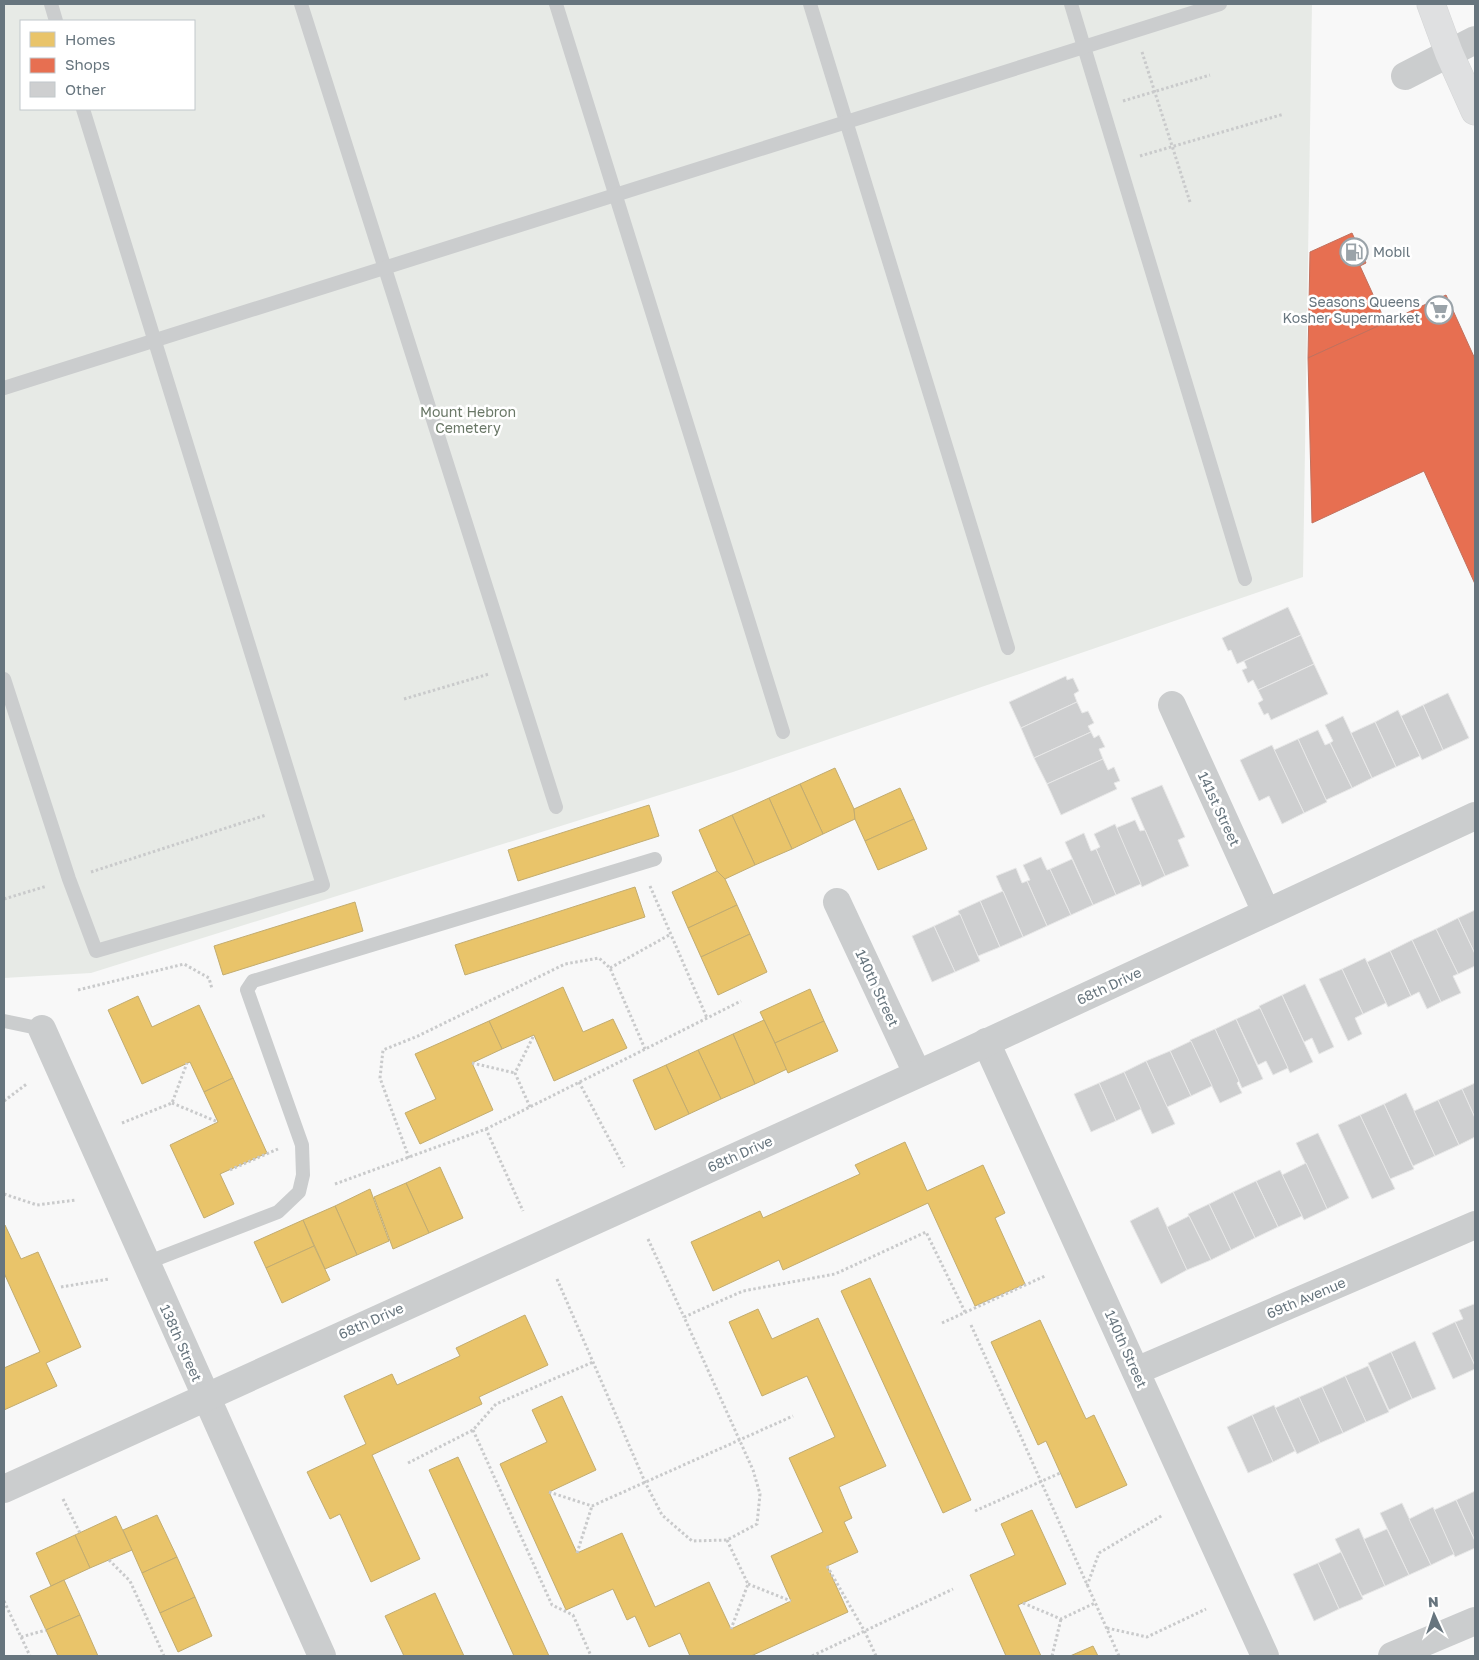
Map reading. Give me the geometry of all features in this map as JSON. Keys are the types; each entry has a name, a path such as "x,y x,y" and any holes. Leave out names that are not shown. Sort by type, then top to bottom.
{"main road":[{"path":"1431,4 1449,53 1475,111"}],"street":[{"path":"1405,76 1475,40"},
{"name":"141st Street","path":"1172,705 1266,912"},
{"name":"68th Drive","path":"4,1489 986,1042 1475,816"},
{"name":"140th Street","path":"838,902 918,1073"},
{"name":"138th Street","path":"42,1029 322,1656"},
{"name":"140th Street","path":"986,1042 1265,1656"},
{"name":"69th Avenue","path":"1136,1371 1475,1225"},
{"path":"1392,1656 1475,1621"}],"lane":[{"path":"50,4 56,20"},
{"path":"300,4 556,807"},
{"path":"556,4 783,732"},
{"path":"810,4 1008,648"},
{"path":"1071,4 1104,107 1245,579"},
{"path":"4,388 1220,4"},
{"path":"4,679 69,879 96,952 323,884 83,110"},
{"path":"146,1263 278,1212 299,1192 303,1174 302,1145 248,990 253,980 655,859"},
{"path":"4,1021 42,1029"}],"path":[{"path":"1136,30 1190,202"},
{"path":"1104,107 1210,75"},
{"path":"1120,162 1284,114"},
{"path":"404,699 512,667"},
{"path":"4,899 266,815"},
{"path":"650,886 707,1018"},
{"path":"610,968 671,934"},
{"path":"408,1158 380,1078 383,1050 418,1036 564,964 599,958 610,968 645,1049"},
{"path":"78,990 184,964 208,978 212,989"},
{"path":"335,1184 486,1129 741,1001"},
{"path":"515,1073 534,1035"},
{"path":"122,1123 172,1102 187,1063"},
{"path":"472,1063 515,1073"},
{"path":"515,1073 530,1107"},
{"path":"579,1082 624,1167"},
{"path":"4,1101 28,1083"},
{"path":"172,1102 218,1122"},
{"path":"486,1129 523,1211"},
{"path":"230,1170 280,1148 283,1152"},
{"path":"4,1194 37,1205 76,1200"},
{"path":"684,1317 743,1291 835,1274 926,1232 965,1312"},
{"path":"557,1280 645,1482 662,1515 692,1541 727,1540 757,1524 760,1494 753,1470 740,1440 648,1239"},
{"path":"942,1323 1044,1276"},
{"path":"61,1287 109,1279"},
{"path":"971,1325 1119,1656"},
{"path":"408,1463 473,1430 496,1404 593,1362"},
{"path":"549,1492 592,1506 793,1416"},
{"path":"473,1430 552,1606 573,1615 591,1656"},
{"path":"975,1511 1060,1472"},
{"path":"63,1499 80,1533"},
{"path":"577,1553 592,1506"},
{"path":"1087,1586 1099,1553 1163,1515"},
{"path":"727,1540 748,1584 791,1601"},
{"path":"109,1560 130,1581 164,1656"},
{"path":"827,1566 865,1632 876,1656"},
{"path":"731,1629 748,1584"},
{"path":"812,1656 953,1589"},
{"path":"4,1601 30,1656"},
{"path":"1023,1603 1061,1619 1095,1603"},
{"path":"1106,1628 1148,1636 1206,1609"},
{"path":"1052,1656 1061,1619"},
{"path":"21,1638 46,1630"}],"green space":[{"name":"Mount Hebron Cemetery","path":"4,4 1312,4 1303,577 733,772 91,973 4,978"}],"building: Homes":[{"path":"835,768 854,809 855,819 823,834 800,784"},
{"path":"800,784 823,834 792,849 769,798"},
{"path":"900,788 914,819 865,841 855,819 854,809"},
{"path":"769,798 792,849 755,865 732,815"},
{"path":"649,805 659,836 518,881 508,850"},
{"path":"732,815 755,865 725,879 717,871 699,830"},
{"path":"914,819 927,849 878,870 865,841"},
{"path":"717,871 725,879 737,905 688,928 672,892"},
{"path":"635,887 645,917 465,975 455,945"},
{"path":"355,902 363,931 223,975 214,946"},
{"path":"737,905 750,934 701,957 688,928"},
{"path":"750,934 767,972 718,995 701,957"},
{"path":"563,987 583,1032 613,1019 627,1048 554,1081 534,1035 502,1049 489,1021"},
{"path":"810,989 824,1021 775,1043 760,1012"},
{"path":"138,996 152,1027 199,1005 233,1078 204,1092 190,1062 142,1084 108,1010"},
{"path":"764,1020 787,1069 755,1084 733,1034"},
{"path":"489,1021 502,1049 472,1063 493,1110 420,1144 405,1113 436,1099 415,1054"},
{"path":"824,1021 838,1051 788,1073 775,1043"},
{"path":"733,1034 755,1084 721,1099 698,1050"},
{"path":"698,1050 721,1099 689,1114 666,1065"},
{"path":"666,1065 689,1114 655,1130 633,1080"},
{"path":"233,1078 267,1153 220,1174 234,1204 204,1218 170,1145 218,1122 204,1092"},
{"path":"905,1142 927,1191 983,1165 1005,1213 995,1218 1025,1284 975,1306 928,1203 783,1270 779,1260 713,1291 691,1242 760,1211 763,1218 860,1174 855,1165"},
{"path":"440,1167 463,1218 429,1233 406,1183"},
{"path":"406,1183 429,1233 393,1249 374,1197"},
{"path":"370,1189 389,1241 357,1255 335,1206"},
{"path":"335,1206 357,1255 325,1269 303,1220"},
{"path":"303,1220 314,1246 266,1268 254,1242"},
{"path":"5,1225 21,1259 38,1252 81,1347 46,1363 57,1386 4,1410 4,1368 40,1352 4,1273"},
{"path":"314,1246 330,1280 282,1303 266,1268"},
{"path":"870,1278 971,1500 943,1513 841,1291"},
{"path":"758,1309 772,1339 818,1318 886,1466 839,1487 852,1518 844,1522 858,1552 827,1566 848,1612 751,1656 690,1656 680,1633 649,1647 635,1616 627,1620 613,1589 566,1610 500,1464 547,1442 532,1410 562,1396 596,1470 549,1492 577,1553 622,1533 655,1607 709,1582 731,1629 791,1601 771,1556 823,1532 789,1458 835,1437 807,1376 762,1396 729,1322"},
{"path":"525,1315 548,1365 479,1397 482,1404 372,1455 420,1559 371,1582 340,1514 330,1519 307,1472 366,1444 344,1396 392,1374 397,1385 460,1356 456,1348"},
{"path":"1040,1320 1086,1419 1094,1415 1127,1485 1076,1508 1046,1441 1038,1445 991,1342"},
{"path":"458,1457 549,1656 514,1656 429,1470"},
{"path":"1032,1510 1066,1584 1018,1605 1041,1656 1006,1656 970,1575 1015,1555 1001,1524"},
{"path":"157,1515 177,1557 142,1573 123,1530"},
{"path":"116,1516 132,1550 90,1568 75,1535"},
{"path":"75,1535 90,1568 51,1586 36,1553"},
{"path":"177,1557 195,1597 160,1613 142,1573"},
{"path":"64,1580 80,1615 46,1630 30,1596"},
{"path":"435,1593 464,1656 404,1656 385,1616"},
{"path":"195,1597 212,1636 178,1652 160,1613"},
{"path":"80,1615 98,1656 58,1656 46,1630"},
{"path":"1093,1646 1098,1656 1070,1656"}],"building: Shops":[{"path":"1352,233 1366,263 1360,266 1386,323 1308,358 1310,252"},
{"path":"1446,295 1475,359 1475,584 1424,471 1312,523 1308,358"}],"building: Other":[{"path":"1288,607 1301,635 1237,664 1231,650 1228,651 1222,638"},
{"path":"1301,635 1314,664 1258,690 1253,680 1248,683 1242,670 1247,668 1244,661"},
{"path":"1314,664 1328,694 1271,720 1268,713 1264,715 1258,703 1263,700 1258,690"},
{"path":"1066,676 1067,680 1073,678 1079,691 1074,694 1077,702 1021,728 1009,702"},
{"path":"1448,693 1469,738 1443,750 1423,705"},
{"path":"1077,702 1082,713 1088,711 1094,723 1088,726 1091,732 1034,758 1021,728"},
{"path":"1423,705 1443,750 1422,760 1401,716"},
{"path":"1398,710 1420,756 1396,767 1375,722"},
{"path":"1343,716 1372,778 1352,788 1330,743 1333,741 1325,725"},
{"path":"1375,722 1396,767 1372,778 1351,733"},
{"path":"1318,730 1325,745 1330,743 1352,788 1326,800 1298,739"},
{"path":"1091,732 1094,738 1099,735 1105,747 1099,749 1103,759 1047,784 1034,758"},
{"path":"1298,739 1327,802 1304,813 1274,750"},
{"path":"1272,745 1304,813 1282,824 1269,796 1259,801 1240,760"},
{"path":"1103,759 1108,770 1114,767 1120,781 1114,783 1117,789 1061,815 1047,784"},
{"path":"1162,785 1185,837 1178,840 1189,866 1165,876 1131,798"},
{"path":"1135,820 1140,831 1145,830 1165,876 1142,887 1116,828"},
{"path":"1115,824 1141,884 1116,895 1096,849 1100,847 1094,834"},
{"path":"1084,833 1091,851 1096,849 1116,895 1093,905 1065,842"},
{"path":"1041,857 1047,870 1050,869 1071,915 1047,926 1027,881 1030,880 1023,865"},
{"path":"1072,859 1093,905 1071,915 1050,869"},
{"path":"1016,868 1022,883 1027,881 1047,926 1023,937 996,876"},
{"path":"1003,891 1023,937 1000,947 980,901"},
{"path":"980,901 1000,947 978,956 958,911"},
{"path":"1475,910 1475,954 1458,918"},
{"path":"960,914 980,961 955,972 934,926"},
{"path":"1458,918 1475,954 1475,966 1458,974 1436,929"},
{"path":"934,926 955,972 932,982 912,936"},
{"path":"1436,929 1458,974 1453,976 1461,993 1441,1002 1412,940"},
{"path":"1412,940 1441,1002 1427,1009 1419,992 1411,996 1390,951"},
{"path":"1390,951 1411,996 1388,1007 1367,962"},
{"path":"1365,958 1386,1003 1363,1014 1342,969"},
{"path":"1342,969 1363,1014 1355,1018 1362,1034 1348,1041 1319,979"},
{"path":"1305,984 1334,1047 1319,1054 1312,1038 1304,1042 1282,995"},
{"path":"1282,995 1313,1062 1290,1073 1259,1006"},
{"path":"1260,1008 1288,1068 1273,1075 1266,1061 1258,1065 1236,1019"},
{"path":"1236,1019 1263,1079 1242,1088 1215,1029"},
{"path":"1215,1029 1239,1081 1237,1083 1242,1093 1220,1103 1190,1040"},
{"path":"1191,1041 1212,1086 1191,1096 1170,1051"},
{"path":"1170,1051 1191,1096 1167,1107 1146,1061"},
{"path":"1146,1061 1175,1124 1152,1134 1124,1072"},
{"path":"1124,1072 1141,1109 1116,1121 1099,1083"},
{"path":"1099,1083 1116,1121 1091,1132 1074,1094"},
{"path":"1475,1083 1475,1118 1462,1089"},
{"path":"1462,1089 1475,1118 1475,1137 1459,1145 1438,1100"},
{"path":"1406,1093 1435,1156 1413,1166 1384,1104"},
{"path":"1438,1100 1459,1145 1435,1156 1414,1111"},
{"path":"1384,1104 1414,1169 1390,1179 1360,1115"},
{"path":"1360,1115 1395,1189 1372,1199 1338,1125"},
{"path":"1318,1133 1349,1198 1327,1209 1296,1143"},
{"path":"1306,1163 1327,1209 1304,1220 1282,1175"},
{"path":"1280,1170 1302,1216 1278,1227 1256,1181"},
{"path":"1256,1181 1278,1227 1255,1238 1233,1192"},
{"path":"1233,1192 1255,1238 1231,1250 1209,1204"},
{"path":"1209,1204 1231,1250 1211,1260 1188,1214"},
{"path":"1158,1207 1187,1270 1161,1284 1130,1221"},
{"path":"1189,1216 1211,1260 1187,1270 1167,1227"},
{"path":"1474,1304 1475,1366 1455,1322 1463,1319 1459,1310"},
{"path":"1455,1322 1475,1369 1453,1379 1432,1333"},
{"path":"1415,1341 1436,1389 1412,1399 1391,1352"},
{"path":"1391,1352 1412,1399 1389,1410 1368,1363"},
{"path":"1368,1366 1389,1412 1366,1422 1345,1376"},
{"path":"1345,1376 1366,1422 1343,1433 1322,1387"},
{"path":"1322,1387 1343,1433 1320,1443 1299,1397"},
{"path":"1299,1397 1320,1443 1297,1454 1275,1408"},
{"path":"1274,1405 1295,1451 1273,1462 1252,1415"},
{"path":"1252,1415 1273,1462 1248,1473 1227,1427"},
{"path":"1475,1491 1475,1541 1456,1500"},
{"path":"1456,1500 1475,1541 1475,1548 1455,1557 1434,1510"},
{"path":"1402,1503 1431,1565 1409,1575 1380,1513"},
{"path":"1433,1507 1454,1554 1431,1565 1409,1519"},
{"path":"1359,1528 1385,1586 1362,1596 1335,1539"},
{"path":"1387,1529 1409,1575 1385,1586 1364,1539"},
{"path":"1341,1552 1363,1599 1339,1609 1318,1563"},
{"path":"1318,1563 1339,1609 1314,1621 1293,1574"}],"place":[{"name":"Mobil","path":"1354,252"},
{"name":"Seasons Queens Kosher Supermarket","path":"1439,310"}]}
